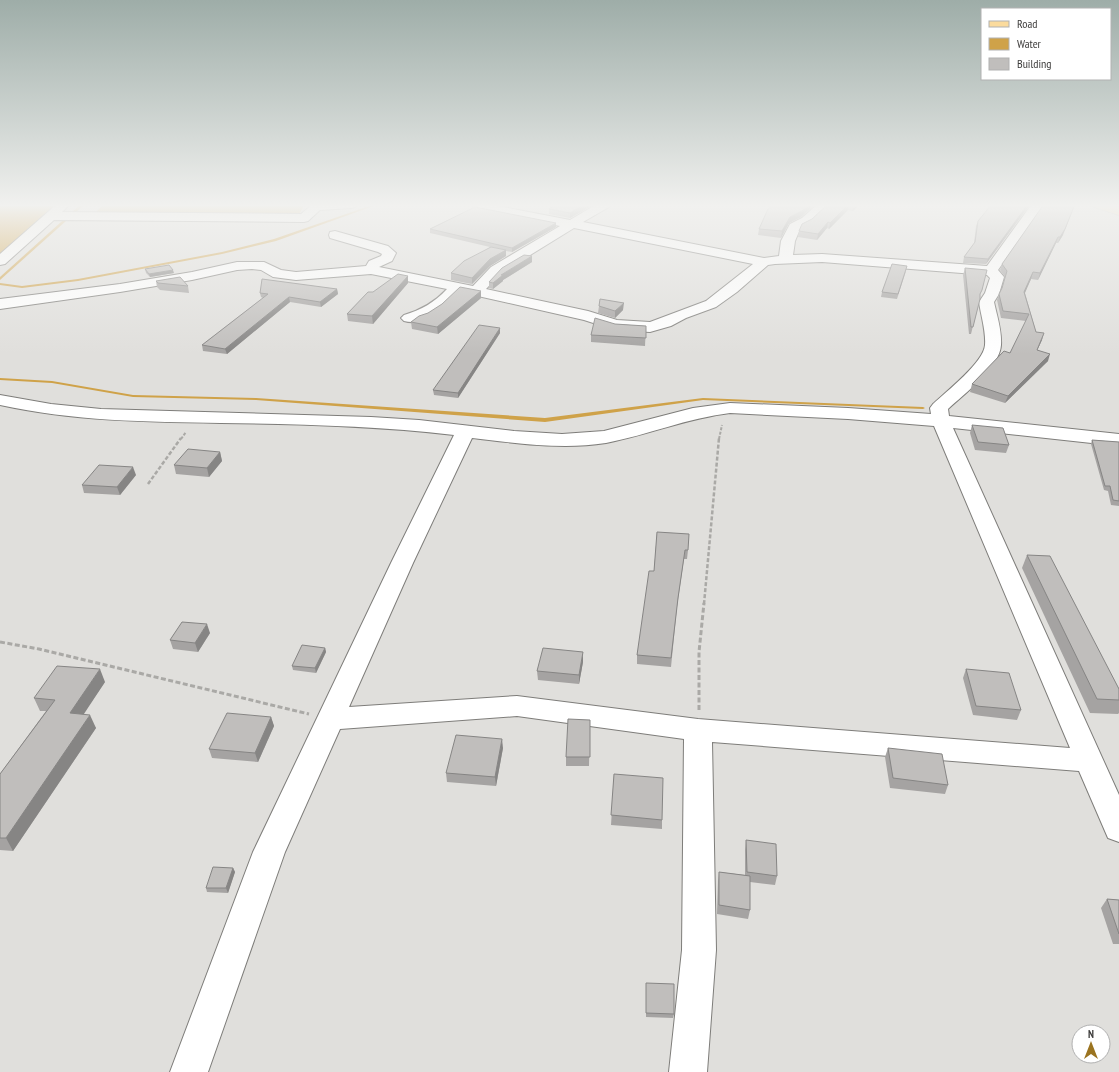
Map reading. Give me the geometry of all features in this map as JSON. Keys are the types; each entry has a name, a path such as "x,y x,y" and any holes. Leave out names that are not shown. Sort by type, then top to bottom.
{"street":[{"path":"0,261 8,254"},
{"path":"371,270 374,264 387,258 389,254"},
{"path":"476,291 496,270 522,254"},
{"path":"723,254 764,262 786,258 841,259 913,271 991,271 997,277 992,294 986,302 991,324 993,346 987,362 939,408 941,421 1119,829"},
{"path":"786,254 786,258"},
{"path":"991,271 1003,254"},
{"path":"0,304 120,288 192,276 237,266 252,265 264,266 278,274 296,276 371,270 476,291 588,316 616,325 650,327 665,323 681,315 711,304 732,289 764,262"},
{"path":"409,318 423,315 446,298 457,287"},
{"path":"0,400 30,407 88,414 136,417 202,417 395,424 525,439 588,439 628,434 705,410 732,408 870,414 1119,440"},
{"path":"189,1072 269,852 402,563 466,431"},
{"path":"331,720 516,706 698,730 1090,762"},
{"path":"688,1072 699,950 698,730"}],"path":[{"path":"698,730 699,652 720,429 732,408"},
{"path":"148,484 191,424 202,417"},
{"path":"0,642 39,649 331,720"}],"building":[{"path":"477,254 499,254 490,259 472,278 451,273 464,261"},
{"path":"966,254 992,254 988,259 964,257"},
{"path":"1009,254 1049,254 1040,273 1033,272 1024,292 1036,332 1044,333 1037,350 1050,354 1008,396 972,384 1004,351 1010,353 1029,314 1003,311 999,294 1007,271 1002,264"},
{"path":"524,255 532,256 501,275 503,275 493,283 489,282 502,268"},
{"path":"892,264 907,266 898,294 882,292"},
{"path":"169,265 173,270 149,274 145,269"},
{"path":"965,268 987,270 973,327 971,327"},
{"path":"398,274 408,276 372,316 347,314 368,292 373,292"},
{"path":"180,277 188,286 158,283 156,281"},
{"path":"262,279 337,289 320,302 289,297 225,349 202,345 268,294 260,293"},
{"path":"460,287 481,291 437,327 411,322 442,304"},
{"path":"600,299 624,303 615,311 599,306"},
{"path":"595,318 615,324 646,326 646,338 591,335"},
{"path":"479,325 500,328 458,393 433,390"},
{"path":"972,425 1003,428 1009,445 978,442"},
{"path":"1092,440 1119,442 1119,501 1113,500 1110,486 1105,486"},
{"path":"188,449 220,452 207,468 174,465"},
{"path":"99,465 133,467 117,487 82,485"},
{"path":"657,532 689,534 688,550 685,550 678,598 671,658 637,655 649,571 654,571"},
{"path":"1027,555 1050,556 1119,689 1119,700 1097,699"},
{"path":"182,622 207,624 195,643 170,640"},
{"path":"302,645 325,648 315,668 292,666"},
{"path":"543,648 583,652 579,675 537,671"},
{"path":"57,666 100,669 70,713 90,715 6,838 0,838 0,774 55,700 34,698"},
{"path":"966,669 1009,673 1021,710 976,706"},
{"path":"227,713 271,717 255,753 209,749"},
{"path":"568,719 590,720 590,757 566,757"},
{"path":"456,735 502,739 495,777 446,773"},
{"path":"888,748 942,754 948,785 893,778"},
{"path":"614,774 663,778 662,820 611,815"},
{"path":"746,840 776,844 777,876 747,872"},
{"path":"213,867 233,868 226,888 206,888"},
{"path":"719,872 750,876 750,910 719,905"},
{"path":"1107,899 1119,900 1119,934"},
{"path":"646,983 674,984 674,1014 646,1013"}],"waterway":[{"path":"0,279 28,254"},
{"path":"0,284 22,287 78,280 217,254"},
{"path":"0,379 52,382 133,396 256,399 545,420 703,399 923,408"}]}
